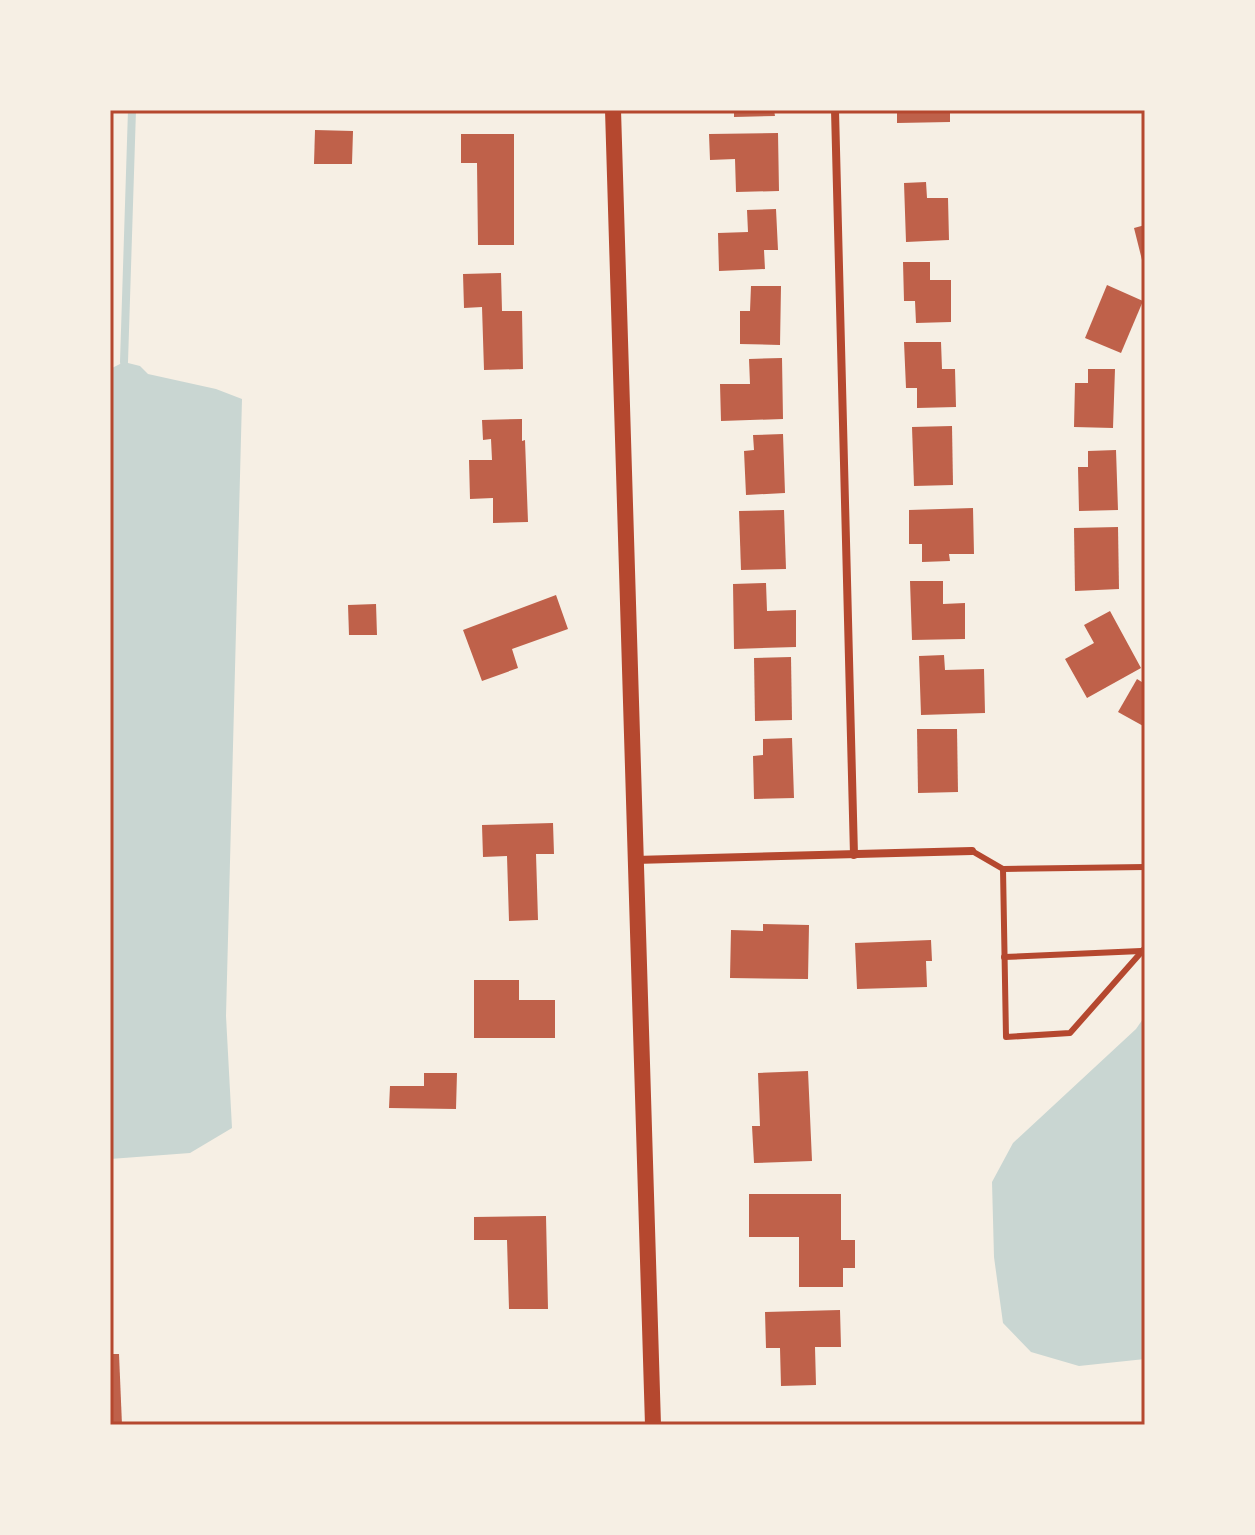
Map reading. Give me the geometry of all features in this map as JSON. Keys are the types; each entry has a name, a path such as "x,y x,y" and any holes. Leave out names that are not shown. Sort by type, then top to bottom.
{"main road":[{"path":"613,110 653,1425"}],"street":[{"path":"835,110 854,855"},
{"path":"635,860 972,851"}],"lane":[{"path":"972,851 1003,869 1145,867"},
{"path":"1003,869 1006,1037 1070,1033 1144,950"},
{"path":"1004,957 1144,950"}],"shaded area":[{"path":"124,362 140,366 148,374 216,389 242,399 226,1016 232,1128 190,1153 110,1159 110,369"},
{"path":"1145,1016 1145,1359 1079,1366 1031,1352 1003,1323 994,1257 992,1182 1013,1143 1136,1029"}],"building":[{"path":"734,110 774,110 775,116 734,117"},
{"path":"897,110 950,110 950,122 897,123"},
{"path":"315,130 353,131 352,164 314,164"},
{"path":"778,133 779,191 736,192 735,159 710,160 709,134"},
{"path":"461,134 514,134 514,245 478,245 477,163 461,163"},
{"path":"926,182 927,198 948,198 949,240 906,242 904,183"},
{"path":"776,209 778,250 764,250 765,269 719,271 718,233 748,232 747,210"},
{"path":"1145,225 1145,268 1144,268 1134,228"},
{"path":"903,262 930,262 930,280 951,280 951,322 916,323 915,301 904,301"},
{"path":"501,273 502,311 522,311 523,369 484,370 482,307 464,308 463,274"},
{"path":"1107,285 1143,301 1121,353 1085,338"},
{"path":"751,286 781,286 780,345 740,344 740,311 750,311"},
{"path":"904,342 941,342 942,369 955,369 956,407 917,408 917,388 906,388"},
{"path":"782,358 783,419 721,421 720,384 750,384 749,359"},
{"path":"1088,369 1115,369 1113,428 1074,427 1075,383 1088,383"},
{"path":"522,419 528,522 493,523 493,498 470,499 469,460 492,460 491,439 483,440 482,420"},
{"path":"952,426 953,485 914,486 912,427"},
{"path":"783,434 785,493 746,495 744,451 754,450 753,435"},
{"path":"1116,450 1118,510 1079,511 1078,467 1088,467 1088,451"},
{"path":"973,508 974,554 949,554 950,561 922,562 922,544 909,544 909,510"},
{"path":"784,510 786,569 741,570 739,511"},
{"path":"1118,527 1119,589 1075,591 1074,528"},
{"path":"910,581 943,581 943,604 965,603 965,639 912,640"},
{"path":"766,583 767,611 796,610 796,647 734,649 733,584"},
{"path":"556,595 568,629 512,649 518,668 482,681 463,630"},
{"path":"376,604 377,635 349,635 348,605"},
{"path":"1110,611 1141,668 1087,698 1065,659 1094,643 1084,625"},
{"path":"944,655 945,670 984,669 985,713 921,715 919,656"},
{"path":"791,657 792,720 755,721 754,658"},
{"path":"1137,679 1145,684 1145,727 1118,712"},
{"path":"917,729 957,729 958,792 918,793"},
{"path":"792,738 794,798 754,799 753,756 763,755 763,739"},
{"path":"553,823 554,854 536,854 538,920 509,921 507,856 483,857 482,825"},
{"path":"763,924 809,925 808,979 730,978 731,930 763,931"},
{"path":"931,940 932,961 926,961 927,987 857,989 855,943"},
{"path":"474,980 519,980 519,1000 555,1000 555,1038 474,1038"},
{"path":"808,1071 812,1161 754,1163 752,1126 760,1126 758,1073"},
{"path":"424,1073 457,1073 456,1109 389,1108 390,1086 424,1086"},
{"path":"749,1194 841,1194 841,1240 855,1240 855,1268 843,1268 843,1287 799,1287 799,1237 749,1237"},
{"path":"546,1216 548,1309 509,1309 507,1240 474,1240 474,1217"},
{"path":"840,1310 841,1347 815,1347 816,1385 781,1386 780,1348 766,1348 765,1312"},
{"path":"110,1354 119,1354 122,1425 110,1425"}],"waterway":[{"path":"124,362 132,110"}]}
